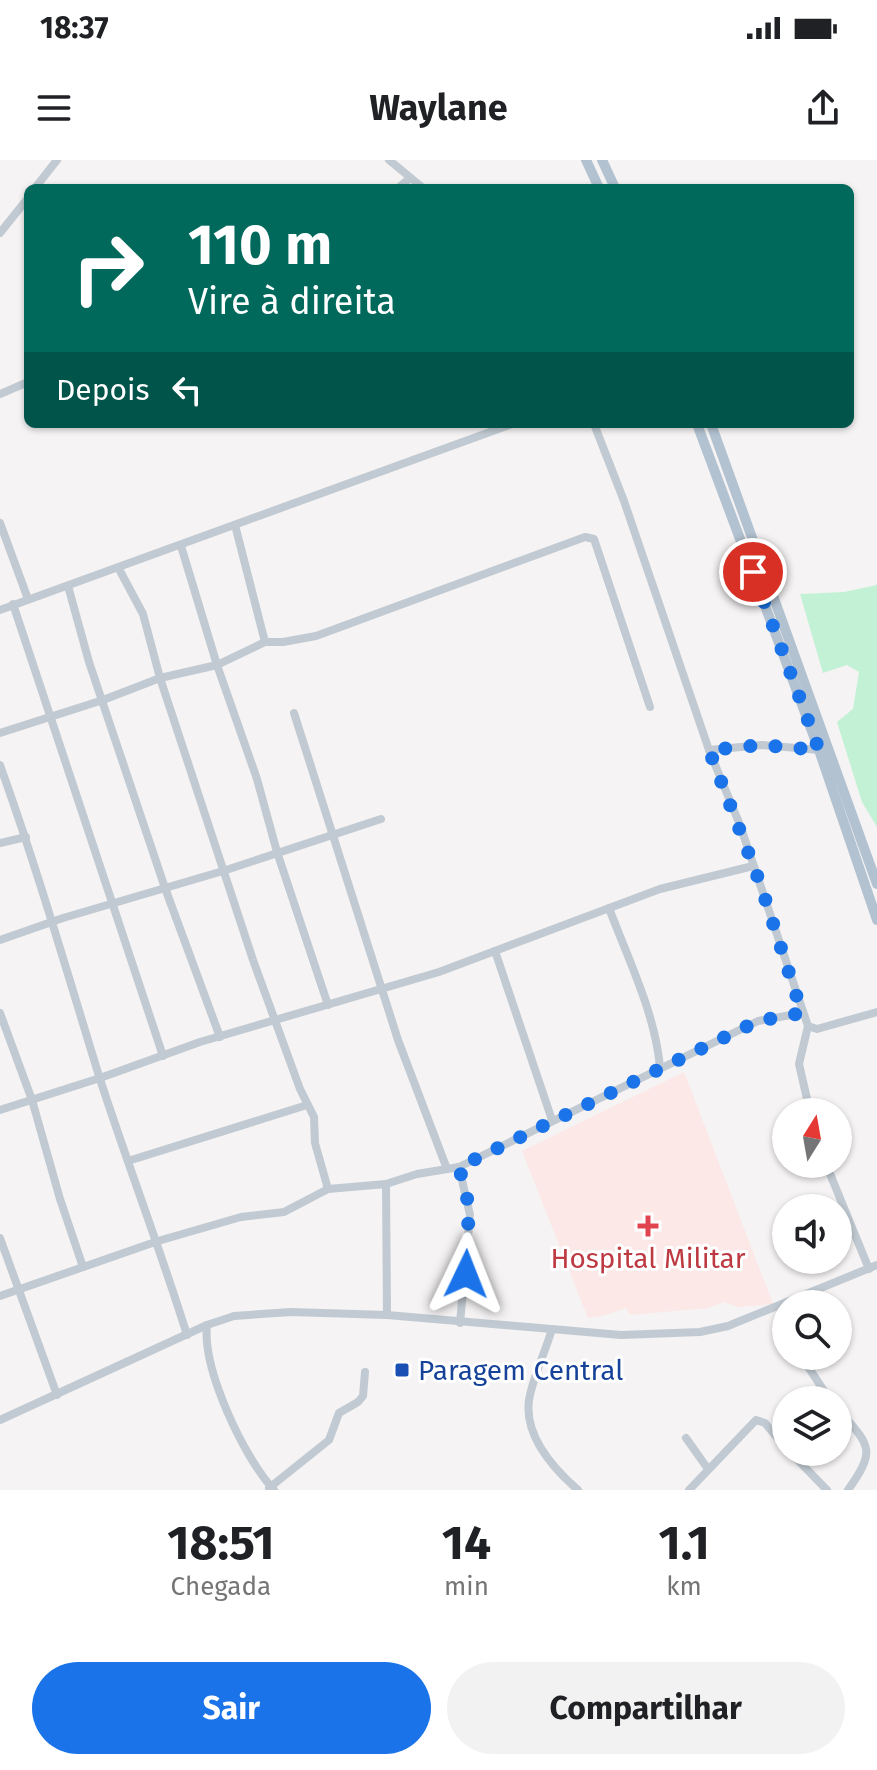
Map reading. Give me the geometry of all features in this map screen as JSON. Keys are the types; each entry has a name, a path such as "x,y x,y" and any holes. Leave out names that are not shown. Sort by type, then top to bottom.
{"main road":[{"path":"586,160 597,184"},
{"path":"602,160 613,184"},
{"path":"698,428 819,750 877,920"},
{"path":"712,428 877,883"}],"street":[{"path":"38,184 57,160"},
{"path":"389,160 418,184"},
{"path":"403,184 410,178"},
{"path":"0,233 24,203"},
{"path":"0,394 24,384"},
{"path":"0,610 501,428"},
{"path":"596,428 624,501 709,750 772,915 808,1026 799,1064 807,1098"},
{"path":"0,523 28,599"},
{"path":"235,525 265,642"},
{"path":"0,733 160,678 217,665 265,642 316,636 585,537 594,539 650,707"},
{"path":"181,546 328,1005"},
{"path":"119,569 143,614 160,678 223,871 275,1021 316,1123 315,1143 328,1189"},
{"path":"68,586 89,662 165,888 220,1037"},
{"path":"13,604 163,1056"},
{"path":"294,713 381,988 447,1169"},
{"path":"709,750 762,745 819,750"},
{"path":"0,765 54,921 100,1078 158,1241 187,1335"},
{"path":"0,940 381,819"},
{"path":"0,843 26,837"},
{"path":"0,1110 220,1037 439,972 660,889 753,866"},
{"path":"609,908 639,988 658,1048 660,1067"},
{"path":"495,951 552,1120"},
{"path":"808,1026 817,1029 877,1012"},
{"path":"0,1013 32,1100 83,1267"},
{"path":"0,1296 158,1241 241,1217 284,1212 328,1189 386,1184 459,1167 758,1021 802,1013"},
{"path":"128,1161 307,1105"},
{"path":"459,1167 470,1215 460,1323"},
{"path":"819,1290 873,1267 832,1178"},
{"path":"386,1184 387,1315"},
{"path":"0,1238 57,1395"},
{"path":"0,1420 207,1325 234,1316 291,1312 387,1315 621,1335 700,1332 728,1326 772,1309"},
{"path":"207,1325 205,1346 232,1424 270,1489 329,1440 339,1413 363,1396 365,1372"},
{"path":"552,1329 533,1383 529,1414 544,1455 578,1490"},
{"path":"689,1490 756,1420 765,1423 772,1431"},
{"path":"848,1490 868,1466 870,1451 852,1427"},
{"path":"686,1438 708,1469"},
{"path":"804,1466 827,1490"}],"shaded area":[{"name":"Hospital Militar","path":"684,1072 772,1304 738,1307 724,1302 708,1308 630,1315 626,1308 588,1318 522,1151"}],"green space":[{"path":"877,585 877,827 862,802 837,722 853,709 859,672 847,665 823,673 800,594 844,592"}],"place":[{"name":"Hospital Militar","path":"648,1226"},
{"name":"Paragem Central","path":"402,1370"}],"route":[{"path":"466,1274 470,1215 459,1167 758,1021 802,1013 772,915 709,750 762,745 819,750 753,572"}]}
